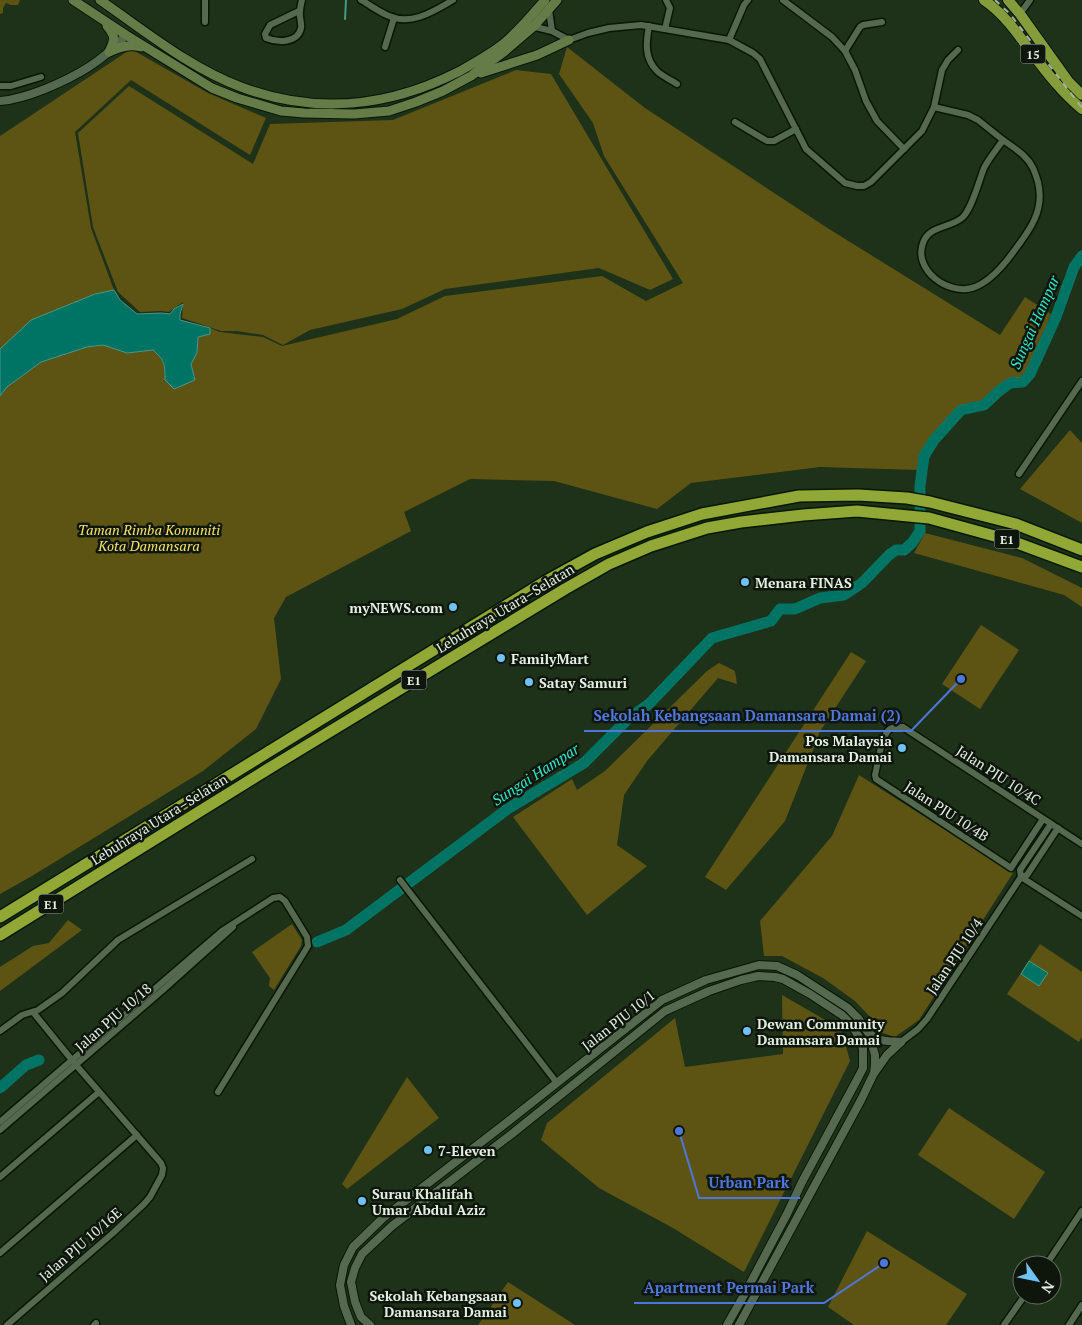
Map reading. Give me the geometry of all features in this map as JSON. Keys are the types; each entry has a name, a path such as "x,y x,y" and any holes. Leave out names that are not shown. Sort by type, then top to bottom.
{"highway":[{"name":"15","path":"984,0 1013,28 1046,72 1082,109"},
{"name":"15","path":"1008,0 1068,81 1082,95"},
{"name":"Lebuhraya Utara–Selatan","path":"0,917 546,581 595,554 647,532 702,514 799,496 858,495 907,498 930,502 1016,524 1082,550"},
{"name":"Lebuhraya Utara–Selatan","path":"0,935 260,774 565,589 609,564 661,543 707,528 741,522 857,511 929,518 1008,540 1082,568"}],"main road":[{"path":"74,0 126,35 212,88 237,98 281,111 354,114 388,111 416,102 443,91 471,76 506,51 534,26 557,0"},
{"path":"90,0 121,22 125,26 126,35"},
{"path":"100,0 176,53 219,78 264,95 281,99 305,103 330,104 385,99 440,81 480,60 503,44 545,0"},
{"path":"100,18 115,38 109,52"},
{"path":"126,35 136,33 176,53"},
{"path":"471,76 537,55 569,40"},
{"path":"109,52 120,47 132,45 150,50"}],"street":[{"path":"205,0 205,22"},
{"path":"300,11 270,25 265,34 266,38 289,41 300,32 302,27 300,11 302,0"},
{"path":"361,0 389,16 407,19 432,13 453,0"},
{"path":"665,29 670,8 666,0"},
{"path":"729,40 748,0"},
{"path":"783,0 832,37 845,51 855,70 866,101 877,121 904,149"},
{"path":"1020,14 1030,0"},
{"path":"549,10 552,31"},
{"path":"385,47 394,18"},
{"path":"845,51 863,24 882,22"},
{"path":"520,28 528,25 534,26 552,31 569,40 588,33 625,25 649,26 729,40 760,59 806,150 842,180 857,186 864,186 871,182 922,131 934,107 942,70 948,60 958,50"},
{"path":"649,26 646,39 647,54 657,71 677,84"},
{"path":"0,101 14,100 34,94 73,78 92,66 126,35"},
{"path":"0,86 11,86 41,77"},
{"path":"934,107 968,115 978,120 1023,155 1031,164 1039,187 1040,203 1037,216 1030,230 1010,257 985,282 973,288 962,290 951,287 930,274 924,263 922,244 932,231 956,223 964,216 985,166 1003,140"},
{"path":"735,122 767,141 774,142 796,129"},
{"path":"1019,474 1080,390 1082,381"},
{"name":"Jalan PJU 10/4B","path":"903,727 890,729 885,735 875,775 876,779 1004,864 1011,868 1043,819"},
{"name":"Jalan PJU 10/4C","path":"903,727 1082,844"},
{"name":"Jalan PJU 10/4","path":"1022,878 1020,870 1051,824"},
{"name":"Jalan PJU 10/4","path":"901,1042 918,1029 927,1019 1058,828"},
{"path":"0,1031 22,1015 42,1008 62,993 118,940 252,859"},
{"path":"1022,878 1082,916"},
{"path":"400,880 557,1083"},
{"name":"Jalan PJU 10/18","path":"0,1122 74,1063 206,952 239,921 273,898 280,897 285,901 307,937 308,946 218,1092"},
{"name":"Jalan PJU 10/1","path":"352,1325 344,1306 340,1285 344,1265 353,1248 383,1218 662,1000 711,978 759,966 777,966 815,986 848,1008 858,1018 869,1034 875,1055 875,1065 874,1074 739,1325"},
{"name":"Jalan PJU 10/1","path":"370,1325 361,1317 355,1302 351,1282 362,1254 392,1226 513,1133 665,1011 709,991 741,980 758,976 775,977 790,982 810,994 842,1015 851,1024 859,1037 863,1049 863,1068 727,1325"},
{"path":"810,994 848,1008"},
{"path":"0,1253 137,1135 74,1063 33,1012"},
{"path":"869,1034 880,1040 901,1042"},
{"path":"601,1063 617,1035"},
{"path":"874,1074 887,1055 901,1042"},
{"name":"Jalan PJU 10/18","path":"0,1130 74,1063"},
{"path":"0,1177 99,1092"},
{"name":"Jalan PJU 10/16E","path":"7,1325 113,1233 150,1197 162,1174 163,1168 161,1163 137,1135"},
{"path":"787,1214 814,1170 830,1157"},
{"path":"419,1190 453,1179"},
{"path":"1053,1255 1082,1211"},
{"path":"1004,1325 1018,1305"},
{"path":"1069,1325 1082,1305"}],"green space":[{"path":"0,0 20,0 18,5 6,3 3,13 0,14"},
{"name":"Taman Rimba Komuniti Kota Damansara","path":"567,47 645,108 829,229 1000,335 1025,297 1051,314 1028,369 1020,379 1009,380 997,387 982,401 959,408 931,439 921,455 918,470 820,467 691,483 657,509 554,481 470,479 404,512 411,531 286,597 274,618 281,679 256,729 203,771 0,894 0,396 7,387 41,362 87,347 103,345 127,353 153,350 164,363 165,380 184,384 195,380 191,364 197,353 198,337 210,334 210,328 220,332 263,337 282,346 397,319 445,296 602,276 646,301 683,283 604,156 593,123 559,74"},
{"path":"131,49 208,93 266,118 250,155 131,80 75,132 91,228 114,290 95,294 31,320 0,349 0,136"},
{"path":"516,70 551,74 673,279 650,290 599,268 445,289 402,309 310,330 283,345 263,335 237,331 221,331 182,318 183,302 169,312 140,312 118,292 93,227 78,133 129,86 253,164 270,124 393,120"},
{"path":"1070,430 1082,443 1082,523 1020,489"},
{"path":"925,533 1022,558 1082,588 1082,607 1064,595 914,553"},
{"path":"981,625 1019,650 980,709 942,684"},
{"path":"851,652 866,661 819,733 785,821 726,890 705,877"},
{"path":"719,663 735,671 737,684 718,678 647,761 624,795 617,845 647,866 587,915 513,817 572,779 577,790 605,771 707,671"},
{"path":"859,775 1013,873 919,1020 895,1037 877,1031 872,1019 855,1001 823,978 782,956 764,956 760,921 832,836"},
{"path":"68,920 82,930 0,991 0,967 33,946 49,943"},
{"path":"292,924 302,940 301,946 274,990 269,986 270,978 252,952"},
{"path":"1040,944 1082,972 1082,1037 1079,1042 1007,994"},
{"path":"782,995 841,1029 850,1061 744,1272 673,1228 599,1188 541,1140 547,1123 675,1018 685,1067 783,1054"},
{"path":"407,1077 439,1118 347,1189 342,1184"},
{"path":"949,1108 1045,1172 1014,1219 918,1155"},
{"path":"867,1231 967,1294 946,1325 854,1325 828,1307"},
{"name":"Sekolah Kebangsaan Damansara Damai","path":"508,1282 575,1325 478,1325"}],"water":[{"path":"114,290 120,300 137,314 170,314 174,309 183,304 180,320 210,328 210,334 198,337 197,353 191,364 195,380 174,389 165,380 164,363 153,350 127,353 103,345 87,347 41,362 7,387 0,396 0,349 31,320 95,294"},
{"path":"1029,961 1048,973 1039,986 1021,974"}],"waterway":[{"path":"345,19 346,0"},
{"name":"Sungai Hampar","path":"317,942 346,930 509,808 584,763 629,718 649,704 712,638 771,621 780,609 795,609 820,598 844,595 862,583 889,555 896,550 904,550 912,543 920,531 920,486 924,456 934,440 961,410 984,405 1010,383 1023,382 1030,374 1056,317 1074,267 1082,256"},
{"name":"Sungai Hampar","path":"0,1088 26,1065 39,1060"}],"railway":[{"path":"995,0 1010,14 1082,108"}],"place":[{"name":"Menara FINAS","path":"745,582"},
{"name":"myNEWS.com","path":"453,607"},
{"name":"FamilyMart","path":"501,658"},
{"name":"Sekolah Kebangsaan Damansara Damai (2)","path":"961,679"},
{"name":"Satay Samuri","path":"529,682"},
{"name":"Pos Malaysia Damansara Damai","path":"902,748"},
{"name":"Dewan Community Damansara Damai","path":"747,1031"},
{"name":"Urban Park","path":"679,1131"},
{"name":"7-Eleven","path":"428,1150"},
{"name":"Surau Khalifah Umar Abdul Aziz","path":"362,1201"},
{"name":"Apartment Permai Park","path":"884,1263"},
{"name":"Sekolah Kebangsaan Damansara Damai","path":"517,1303"}]}
